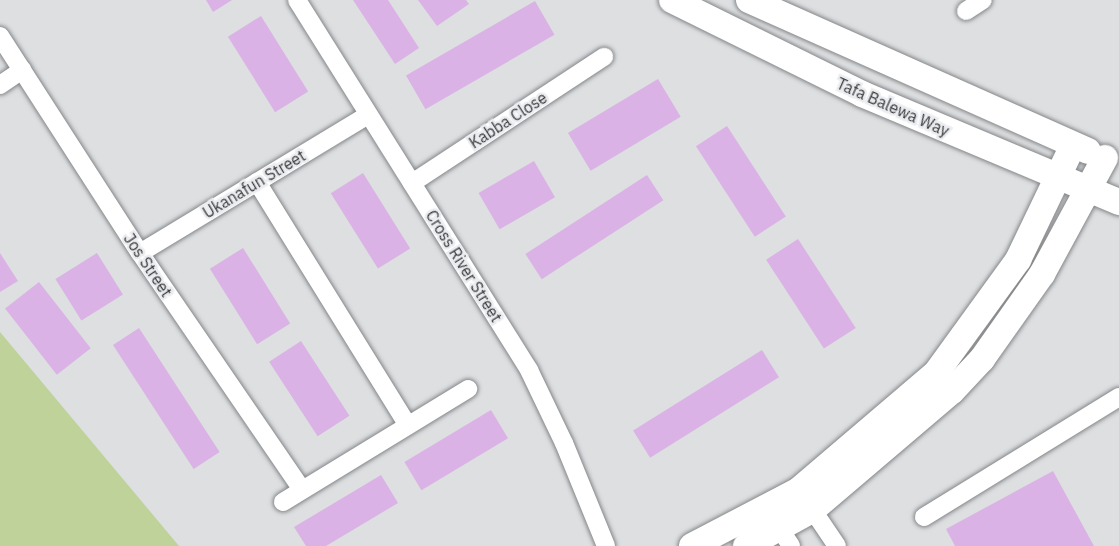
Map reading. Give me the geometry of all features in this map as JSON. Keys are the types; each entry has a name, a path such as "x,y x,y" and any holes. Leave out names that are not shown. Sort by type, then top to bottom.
{"street":[{"name":"Cross River Street","path":"297,0 529,370 564,443 606,546"},
{"name":"Tafa Balewa Way","path":"672,0 862,94 1088,192 1119,202"},
{"path":"749,0 1112,161 1088,192 1042,274 982,359 918,422 806,500"},
{"path":"966,11 983,0"},
{"name":"Jos Street","path":"0,36 140,253 302,490"},
{"name":"Kabba Close","path":"412,183 604,57"},
{"path":"0,85 22,70"},
{"name":"Ukanafun Street","path":"140,253 368,115"},
{"path":"746,546 779,528 936,373 1018,260 1073,145"},
{"path":"257,182 407,424"},
{"path":"283,502 407,424 468,389"},
{"path":"924,517 1119,397"},
{"path":"806,500 837,546"},
{"path":"692,546 779,528"}],"green space":[{"path":"0,332 179,546 0,546"}],"building":[{"path":"206,0 232,0 213,12"},
{"path":"353,0 388,0 419,48 395,64"},
{"path":"418,0 466,0 469,4 437,26"},
{"path":"535,1 554,35 425,109 406,76"},
{"path":"261,16 308,91 275,112 228,37"},
{"path":"658,79 681,117 591,171 568,133"},
{"path":"727,126 786,217 755,237 696,146"},
{"path":"534,161 555,197 500,229 479,193"},
{"path":"363,173 410,248 378,269 331,193"},
{"path":"647,175 663,200 542,279 525,254"},
{"path":"798,239 856,328 824,349 766,260"},
{"path":"243,248 290,323 257,344 210,269"},
{"path":"0,253 18,281 0,292"},
{"path":"97,253 123,295 81,321 55,279"},
{"path":"39,282 91,348 57,375 5,308"},
{"path":"139,328 220,452 194,469 113,345"},
{"path":"301,341 349,416 318,436 269,362"},
{"path":"762,350 779,377 650,458 633,431"},
{"path":"491,410 508,438 421,490 404,462"},
{"path":"1053,471 1094,546 955,546 946,529"},
{"path":"381,475 398,503 326,546 306,546 294,527"}]}
